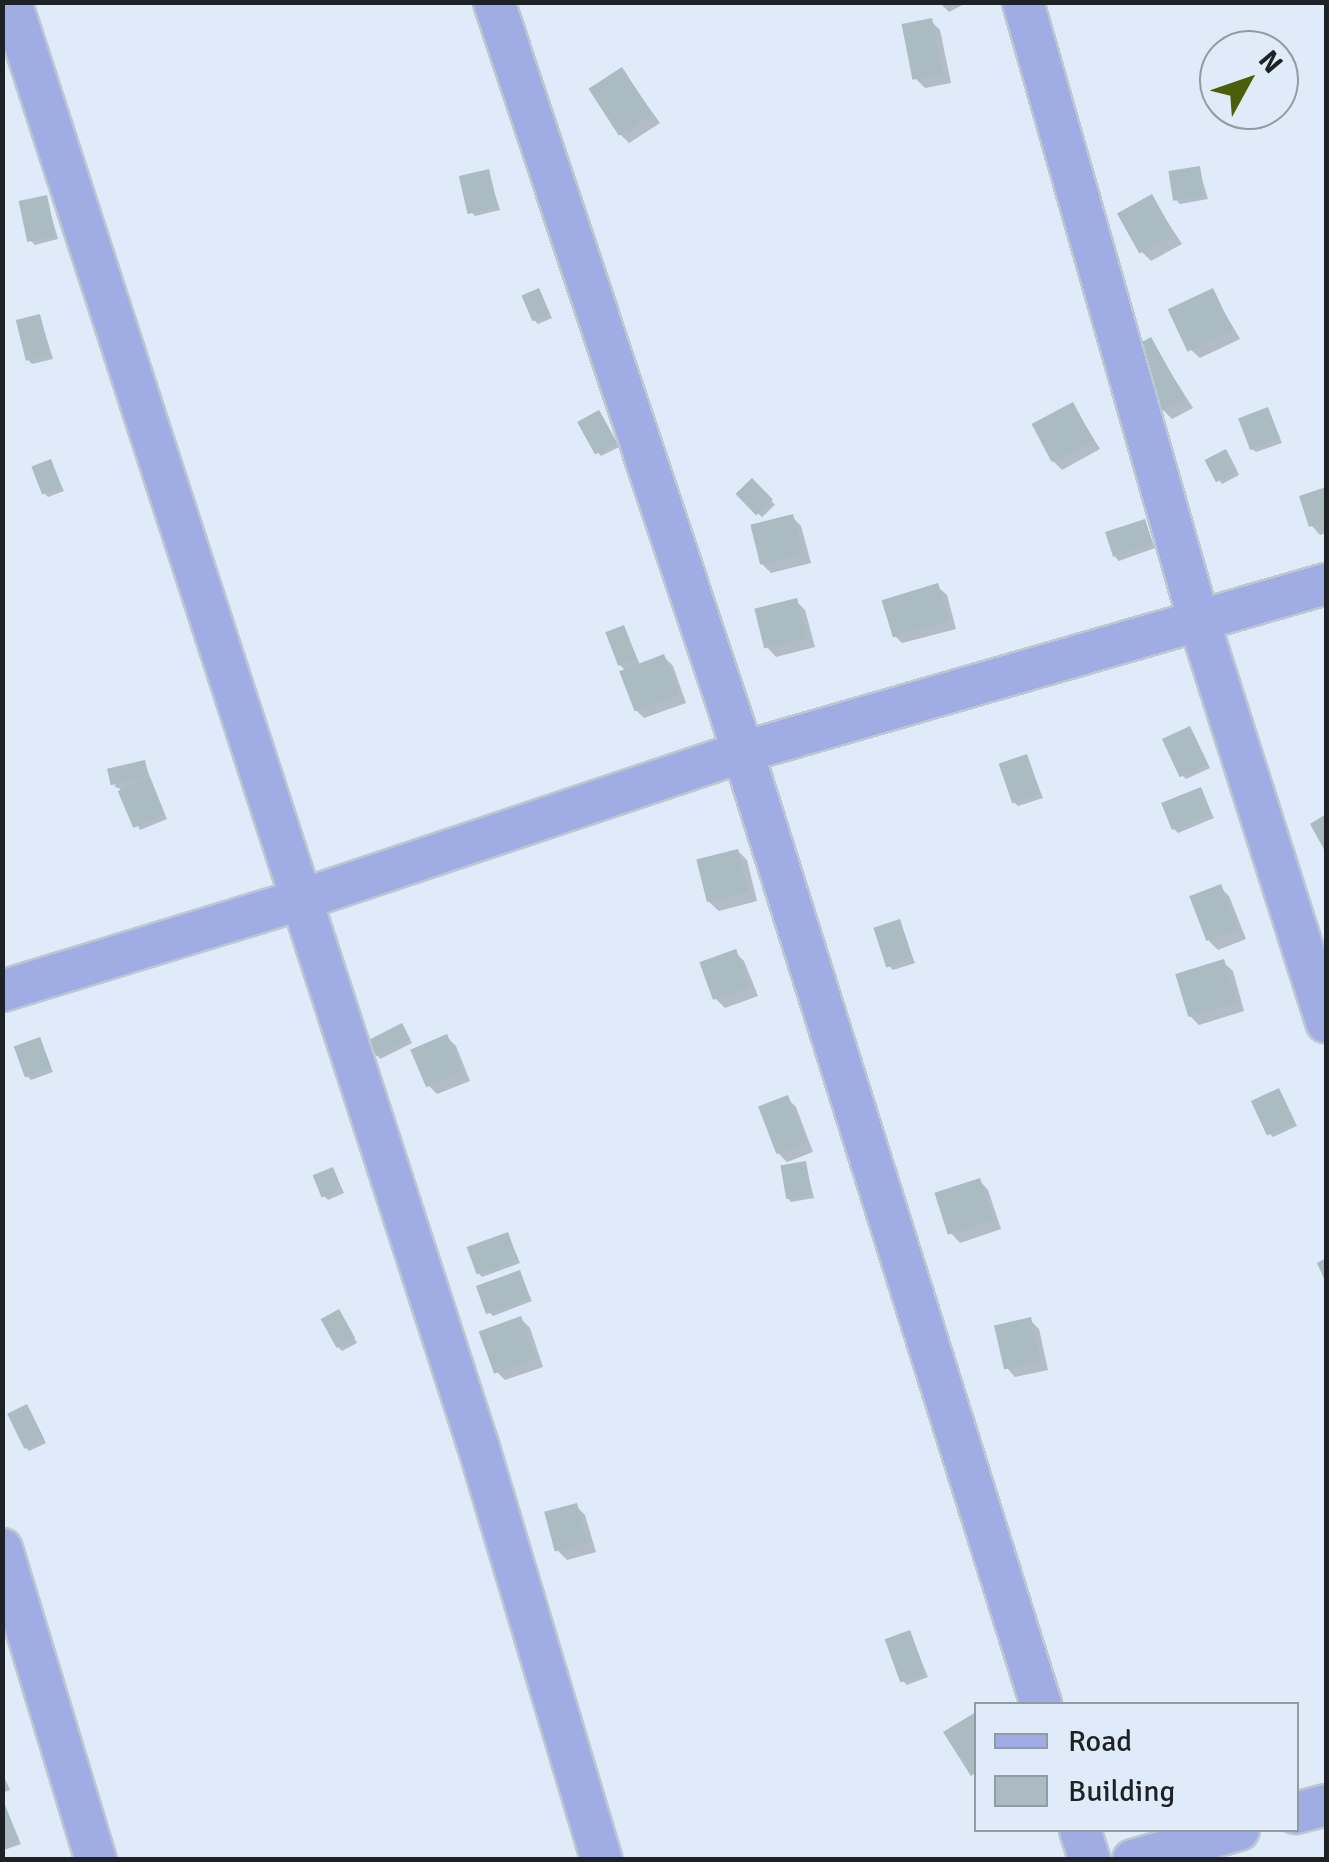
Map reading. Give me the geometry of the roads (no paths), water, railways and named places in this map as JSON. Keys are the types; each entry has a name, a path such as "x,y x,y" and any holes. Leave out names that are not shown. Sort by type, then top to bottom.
{"street":[{"path":"11,2 478,1446 602,1860"},
{"path":"494,2 743,752 1040,1702"},
{"path":"1023,2 1198,622 1326,1022"},
{"path":"2,991 303,899 743,752 1326,584"},
{"path":"2,1549 96,1860"},
{"path":"1299,1812 1326,1804"},
{"path":"1081,1832 1090,1860"},
{"path":"1133,1860 1232,1832"}]}
